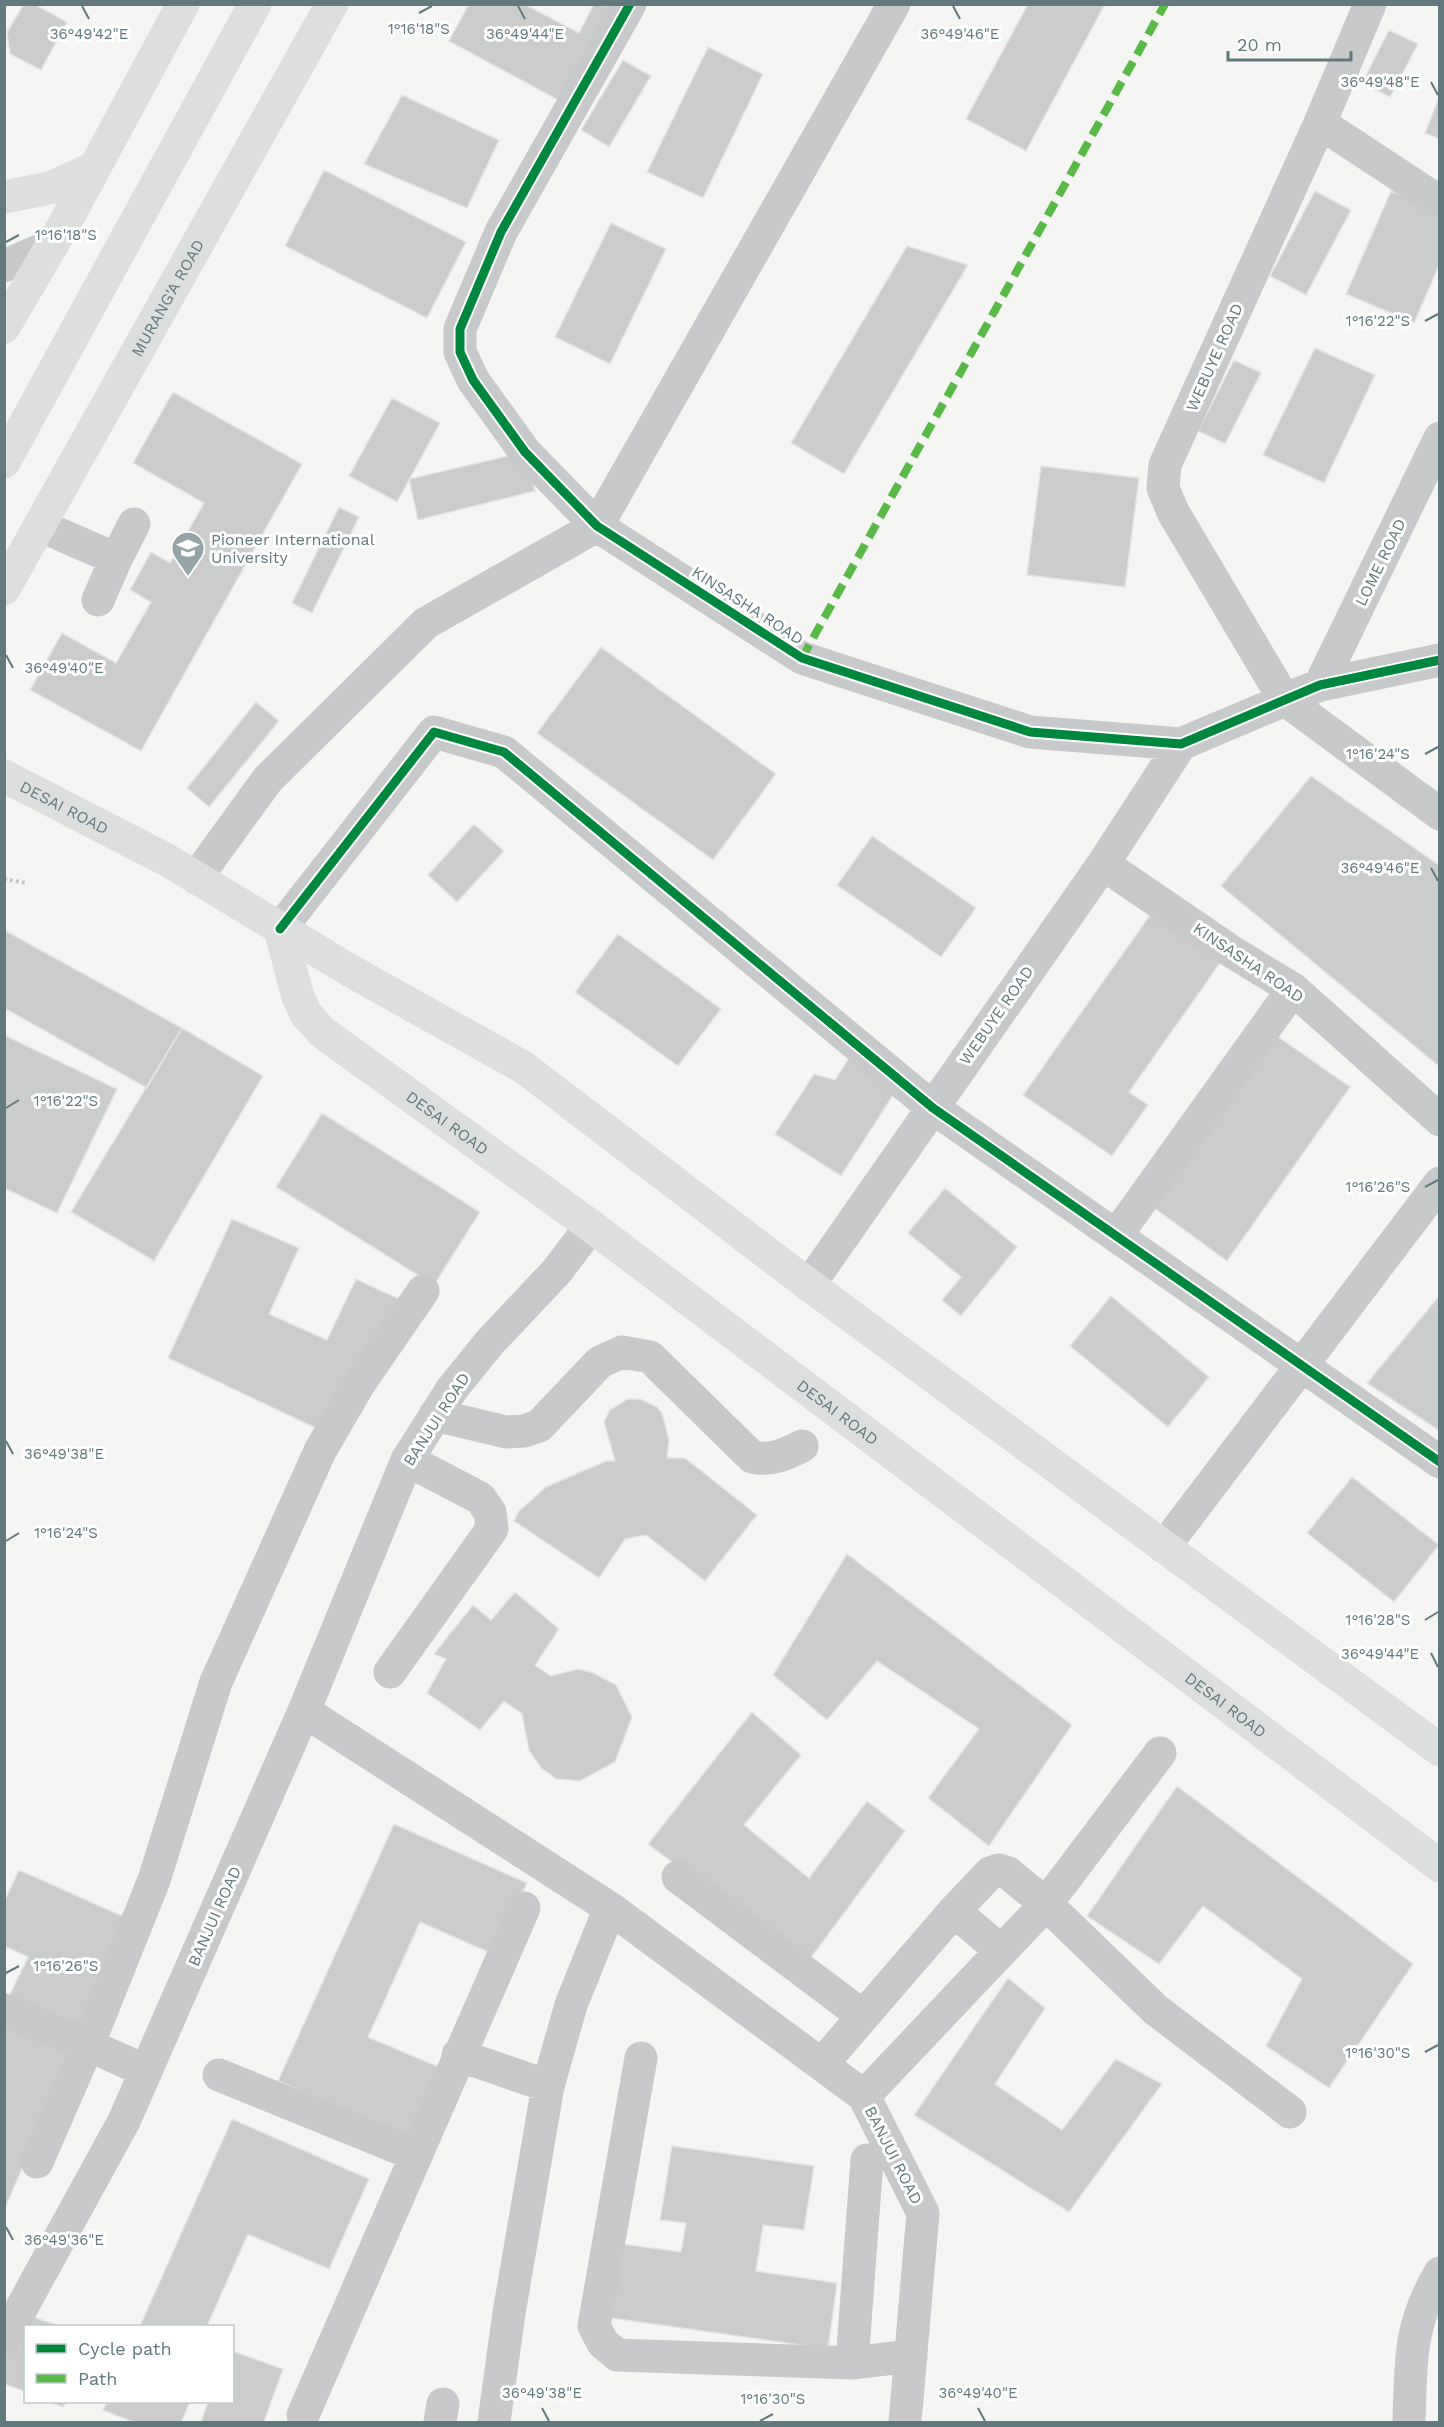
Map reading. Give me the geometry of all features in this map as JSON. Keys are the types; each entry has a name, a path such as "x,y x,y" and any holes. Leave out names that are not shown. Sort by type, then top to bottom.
{"main road":[{"path":"4,327 52,245 183,4"},
{"path":"4,462 255,4"},
{"name":"MURANG'A ROAD","path":"4,589 332,4"},
{"path":"4,197 50,188 92,169"},
{"name":"DESAI ROAD","path":"4,776 167,860 349,970 523,1067 809,1285 1440,1750"},
{"name":"DESAI ROAD","path":"280,929 298,996 306,1014 322,1032 591,1226 1440,1866"}],"street":[{"name":"KINSASHA ROAD","path":"630,4 497,241 460,329 460,352 473,380 525,452 597,526 802,658 1030,732 1181,744"},
{"path":"196,878 268,779 426,623 597,526 894,4"},
{"name":"WEBUYE ROAD","path":"1284,699 1173,512 1163,488 1165,465 1320,123 1370,4"},
{"path":"1320,123 1440,202"},
{"path":"4,266 52,245"},
{"name":"LOME ROAD","path":"1320,685 1440,438"},
{"path":"98,600 134,524"},
{"path":"41,526 116,559"},
{"path":"1181,744 1320,685 1440,660"},
{"path":"1284,699 1440,814"},
{"path":"280,929 434,732 504,752 933,1108 1440,1462"},
{"name":"WEBUYE ROAD","path":"809,1285 1103,864 1181,744"},
{"name":"KINSASHA ROAD","path":"1103,864 1229,950 1293,989 1440,1120"},
{"path":"1116,1236 1293,989"},
{"path":"1164,1547 1440,1183"},
{"name":"BANJUI ROAD","path":"4,2340 124,2121 304,1711 407,1460 452,1389 490,1342 557,1271 591,1226"},
{"path":"37,2162 88,2045 154,1880 216,1682 320,1451 359,1384 423,1292"},
{"path":"435,1416 506,1432 524,1431 540,1426 600,1362 622,1352 650,1357 752,1457 766,1460 783,1456 802,1446"},
{"path":"390,1672 492,1529 490,1512 480,1498 407,1460"},
{"name":"BANJUI ROAD","path":"304,1711 610,1908 864,2096 923,2213 905,2422"},
{"path":"864,2096 1046,1904 1160,1753"},
{"path":"822,2064 954,1911 990,1873 999,1870 1008,1873 1046,1904 1156,2010 1290,2112"},
{"path":"678,1877 862,2016"},
{"path":"303,2415 524,1908"},
{"path":"494,2422 509,2313 548,2086 571,2005 610,1908"},
{"path":"954,1911 1000,1950"},
{"path":"4,2010 146,2071"},
{"path":"458,2055 548,2086"},
{"path":"641,2058 594,2326 603,2343 617,2355 852,2363 911,2356"},
{"path":"219,2075 416,2155"},
{"path":"852,2363 867,2160"},
{"path":"1409,2422 1412,2346 1420,2310 1440,2273"}],"path":[{"path":"4,879 26,883"}],"building":[{"path":"24,4 34,4 67,22 41,70 10,54 7,32"},
{"path":"469,4 524,4 579,33 594,4 624,4 569,106 449,41"},
{"path":"1028,4 1105,4 1026,151 966,119"},
{"path":"1389,30 1418,44 1390,97 1362,83"},
{"path":"708,47 763,74 703,198 647,172"},
{"path":"623,60 651,76 609,147 581,130"},
{"path":"402,95 499,140 467,208 364,164"},
{"path":"1440,95 1440,139 1425,133"},
{"path":"324,170 466,242 427,318 285,246"},
{"path":"1315,191 1351,210 1306,295 1270,276"},
{"path":"1391,191 1440,211 1440,263 1414,323 1346,294"},
{"path":"611,223 666,249 610,364 555,337"},
{"path":"907,246 968,265 844,474 791,443"},
{"path":"1315,348 1375,375 1324,483 1263,455"},
{"path":"1234,360 1261,373 1225,444 1198,431"},
{"name":"Pioneer International University","path":"173,392 302,464 141,751 30,690 62,633 116,663 151,602 130,590 151,552 170,563 204,503 133,463"},
{"path":"392,398 440,423 397,502 349,476"},
{"path":"525,452 535,491 418,520 409,479"},
{"path":"1041,466 1139,478 1125,587 1027,575"},
{"path":"339,507 359,517 312,613 292,603"},
{"path":"601,647 776,774 713,860 537,733"},
{"path":"256,702 279,721 209,807 187,788"},
{"path":"1311,776 1440,866 1440,1067 1221,886"},
{"path":"474,824 504,851 457,902 428,875"},
{"path":"872,836 976,908 941,957 837,885"},
{"path":"1155,908 1225,956 1129,1092 1148,1105 1112,1156 1023,1095"},
{"path":"4,930 182,1028 147,1088 4,1008"},
{"path":"618,934 721,1009 678,1066 575,992"},
{"path":"182,1028 263,1076 154,1261 71,1212"},
{"path":"4,1035 117,1089 57,1213 4,1188"},
{"path":"1277,1036 1350,1087 1227,1261 1153,1207"},
{"path":"851,1055 899,1086 841,1176 775,1134 814,1074 835,1080"},
{"path":"322,1113 480,1212 434,1285 276,1187"},
{"path":"945,1188 1017,1247 961,1316 942,1300 961,1277 908,1233"},
{"path":"232,1219 299,1248 269,1314 327,1340 356,1279 399,1299 322,1431 168,1358"},
{"path":"1440,1295 1440,1431 1367,1383"},
{"path":"1111,1296 1209,1377 1168,1427 1070,1346"},
{"path":"627,1399 640,1399 657,1407 662,1413 669,1440 667,1458 685,1458 757,1515 705,1581 646,1535 625,1539 599,1578 514,1521 519,1511 546,1487 606,1461 615,1461 604,1422 610,1410"},
{"path":"1352,1477 1439,1545 1394,1602 1307,1533"},
{"path":"847,1554 1072,1725 989,1846 928,1798 979,1729 877,1661 827,1720 773,1675"},
{"path":"515,1592 559,1629 535,1665 551,1676 578,1669 594,1673 616,1685 632,1717 615,1762 580,1781 557,1779 541,1768 529,1750 522,1714 504,1701 480,1730 427,1693 446,1659 434,1654 473,1605 491,1620"},
{"path":"752,1712 801,1755 744,1825 809,1878 867,1801 905,1831 807,1963 648,1844"},
{"path":"1177,1786 1413,1964 1329,2088 1266,2046 1302,1979 1203,1906 1159,1964 1087,1916"},
{"path":"394,1824 527,1883 495,1955 420,1922 368,2037 448,2071 416,2143 278,2081"},
{"path":"19,1870 131,1920 4,2210 4,2007 28,1957 4,1946 4,1902"},
{"path":"1008,1978 1045,2008 995,2084 1062,2130 1116,2059 1162,2084 1069,2212 914,2115"},
{"path":"232,2119 369,2179 329,2269 248,2234 207,2325 140,2325"},
{"path":"672,2146 814,2166 804,2230 763,2225 756,2271 837,2283 828,2349 604,2317 615,2243 681,2252 686,2223 660,2220"},
{"path":"24,2313 55,2325 24,2325 24,2391 4,2384 4,2362"},
{"path":"234,2352 283,2369 264,2422 201,2422 208,2403 234,2403"},
{"path":"52,2403 65,2403 63,2407"},
{"path":"106,2403 190,2403 181,2422 133,2422 103,2410"}],"marked path":[{"path":"802,658 1165,4"}],"cycle path":[{"path":"630,4 501,232 460,329 460,352 473,380 525,452 597,526 802,658 1030,732 1181,744 1320,685 1440,660"},
{"path":"280,929 434,732 504,752 933,1108 1440,1462"}],"place":[{"name":"Pioneer International University","path":"188,577"}]}
